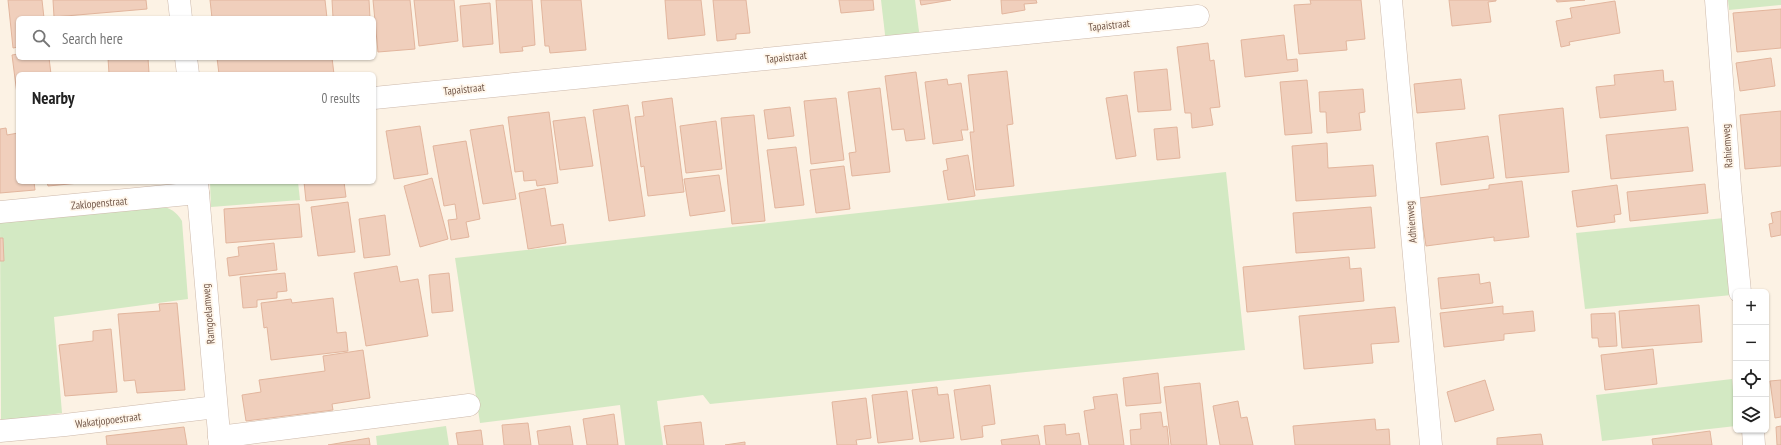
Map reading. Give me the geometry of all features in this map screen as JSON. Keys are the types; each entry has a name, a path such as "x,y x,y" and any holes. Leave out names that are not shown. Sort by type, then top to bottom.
{"street":[{"path":"179,0 181,16"},
{"name":"Adhienweg","path":"1391,0 1431,445"},
{"name":"Rahiemweg","path":"1716,0 1730,187 1740,289"},
{"name":"Tapaistraat","path":"376,98 1198,16"},
{"path":"186,60 188,72"},
{"name":"Zaklopenstraat","path":"0,212 198,188"},
{"name":"Ramgoelamweg","path":"198,188 219,441"},
{"path":"219,441 469,405"},
{"name":"Wakatjopoestraat","path":"0,431 65,425 216,407"},
{"path":"1753,433 1754,445"}],"green space":[{"path":"881,0 915,0 920,39 886,43"},
{"path":"1728,0 1781,0 1781,5 1729,10"},
{"path":"1226,172 1245,350 710,404 703,395 657,401 663,445 625,445 620,405 480,423 455,258"},
{"path":"210,184 298,184 300,200 211,207"},
{"path":"160,206 172,210 182,221 188,299 54,317 62,413 1,421 0,221"},
{"path":"1724,218 1732,295 1585,309 1576,233"},
{"path":"1732,379 1733,426 1602,441 1596,395"},
{"path":"446,426 449,445 377,445 376,436"}],"building":[{"path":"8,0 42,0 44,16 16,16 16,47 13,48"},
{"path":"53,0 146,0 147,9 54,16"},
{"path":"210,0 325,0 327,16 212,16"},
{"path":"332,0 369,0 370,16 333,16"},
{"path":"373,0 410,0 415,49 378,52 376,16 375,16"},
{"path":"414,0 454,0 458,41 419,46"},
{"path":"496,0 532,0 535,45 522,47 523,51 500,53"},
{"path":"541,0 581,0 586,50 550,53 549,46 545,46"},
{"path":"665,0 701,0 705,35 668,39"},
{"path":"713,0 746,0 750,33 736,34 736,39 717,41"},
{"path":"839,0 873,0 874,10 841,13"},
{"path":"920,0 951,0 921,5"},
{"path":"1001,0 1036,0 1037,3 1024,4 1025,10 1002,14"},
{"path":"1310,0 1361,0 1365,39 1346,41 1347,50 1299,54 1294,5 1311,4"},
{"path":"1449,0 1496,0 1488,2 1491,22 1452,26"},
{"path":"1556,0 1585,0 1557,2"},
{"path":"1615,1 1620,33 1569,42 1570,45 1561,47 1556,21 1572,18 1570,8"},
{"path":"490,3 493,44 463,47 460,6"},
{"path":"1781,9 1781,48 1737,52 1733,13"},
{"path":"1284,35 1287,60 1297,59 1298,71 1245,77 1241,40"},
{"path":"1208,43 1210,61 1214,60 1220,107 1210,108 1213,125 1192,128 1191,113 1185,113 1177,47"},
{"path":"16,54 16,60 49,60 51,72 16,72 16,86 12,55"},
{"path":"1771,58 1775,86 1740,91 1736,63"},
{"path":"108,60 148,60 149,72 109,72"},
{"path":"217,60 332,60 334,72 219,72"},
{"path":"1167,69 1171,110 1138,112 1134,72"},
{"path":"1663,70 1664,82 1673,81 1676,110 1600,118 1596,87 1615,85 1614,75"},
{"path":"1007,71 1013,124 1007,125 1014,186 976,190 970,132 974,132 968,75"},
{"path":"916,72 925,139 906,141 904,129 892,130 885,76"},
{"path":"947,79 948,85 961,83 968,130 961,130 963,140 933,144 925,82"},
{"path":"1461,79 1465,109 1417,113 1414,84"},
{"path":"1307,80 1312,133 1285,135 1280,82"},
{"path":"880,88 890,172 852,176 849,153 856,152 848,92"},
{"path":"1363,89 1365,112 1359,113 1361,130 1327,133 1326,112 1320,112 1319,92"},
{"path":"1127,95 1136,156 1116,159 1106,98"},
{"path":"672,98 684,192 648,196 644,166 641,167 635,117 644,116 642,102"},
{"path":"836,98 844,160 811,164 804,101"},
{"path":"628,105 645,216 609,221 593,110"},
{"path":"790,107 794,136 768,139 764,110"},
{"path":"1563,108 1569,172 1506,178 1499,115"},
{"path":"1781,111 1781,166 1745,169 1740,115"},
{"path":"549,112 558,183 537,186 536,180 524,181 523,171 515,172 508,117"},
{"path":"754,115 765,221 732,224 721,118"},
{"path":"585,117 593,166 560,170 553,121"},
{"path":"716,121 722,169 686,173 680,126"},
{"path":"503,125 516,199 483,204 470,130"},
{"path":"420,126 428,174 394,179 386,131"},
{"path":"1177,127 1180,158 1157,160 1154,129"},
{"path":"1688,127 1693,171 1611,179 1606,135"},
{"path":"6,128 7,135 16,133 16,184 34,184 35,190 0,193 0,129"},
{"path":"1488,136 1494,178 1441,185 1436,143"},
{"path":"466,141 480,219 466,222 469,237 451,240 448,220 457,219 455,204 444,206 433,146"},
{"path":"1327,143 1328,168 1373,165 1376,196 1296,201 1292,146"},
{"path":"796,147 804,205 775,208 767,150"},
{"path":"968,155 975,196 948,200 943,171 948,170 946,159"},
{"path":"844,166 850,209 816,213 810,170"},
{"path":"719,175 725,211 690,216 684,179"},
{"path":"432,178 448,239 420,247 404,186"},
{"path":"1522,181 1529,237 1494,241 1494,237 1426,246 1419,198 1489,189 1489,185"},
{"path":"48,184 69,184 48,186"},
{"path":"304,184 344,184 346,197 306,201"},
{"path":"1705,184 1708,213 1630,221 1627,192"},
{"path":"1617,185 1621,214 1614,215 1615,222 1577,227 1572,191"},
{"path":"545,188 551,226 563,224 566,243 528,249 519,193"},
{"path":"348,202 355,252 318,256 311,207"},
{"path":"299,204 302,237 226,243 224,209"},
{"path":"1371,207 1375,248 1296,253 1293,213"},
{"path":"1781,211 1781,235 1771,237 1769,224 1773,223 1771,213"},
{"path":"385,215 390,255 364,258 359,219"},
{"path":"0,238 3,238 4,261 0,261"},
{"path":"274,243 277,270 229,276 227,258 239,256 238,247"},
{"path":"1349,257 1350,269 1361,268 1364,301 1247,312 1243,267"},
{"path":"397,266 400,282 418,279 428,336 366,346 354,273"},
{"path":"285,273 287,291 277,292 277,298 257,300 257,307 243,308 240,277"},
{"path":"449,273 453,311 432,313 429,275"},
{"path":"1479,274 1480,284 1490,282 1493,303 1441,309 1438,278"},
{"path":"333,298 337,333 346,332 348,351 271,360 267,327 264,328 261,303 291,299 292,303"},
{"path":"177,303 185,390 137,393 135,380 124,381 118,314 160,311 159,304"},
{"path":"1699,305 1702,342 1622,348 1619,311"},
{"path":"1503,306 1503,314 1533,311 1535,331 1504,334 1504,340 1444,347 1440,313"},
{"path":"1395,307 1399,342 1371,344 1373,363 1304,369 1299,316"},
{"path":"1615,313 1617,346 1599,347 1598,338 1592,338 1591,314"},
{"path":"111,329 117,392 65,396 59,345 93,341 93,331"},
{"path":"1653,349 1657,384 1605,390 1601,355"},
{"path":"363,350 370,398 332,404 333,410 246,421 242,395 261,392 259,380 325,371 323,356"},
{"path":"1158,373 1161,403 1126,406 1123,378"},
{"path":"1485,380 1494,410 1455,422 1447,392"},
{"path":"1781,380 1781,417 1775,418 1770,381"},
{"path":"1200,383 1207,445 1171,445 1164,387"},
{"path":"990,385 995,424 982,426 983,437 961,440 954,390"},
{"path":"937,387 938,395 948,394 954,438 920,442 912,390"},
{"path":"907,391 913,439 878,443 872,395"},
{"path":"1117,394 1124,445 1089,445 1084,411 1095,409 1093,397"},
{"path":"866,398 871,438 856,440 857,445 837,445 832,402"},
{"path":"1238,401 1241,418 1247,417 1253,445 1220,445 1213,406"},
{"path":"1161,412 1163,427 1167,426 1169,445 1131,445 1130,430 1141,429 1140,414"},
{"path":"614,414 618,445 587,445 583,419"},
{"path":"1375,419 1376,430 1389,429 1390,445 1295,445 1293,426"},
{"path":"701,422 704,445 667,445 664,426"},
{"path":"528,423 531,445 504,445 502,425"},
{"path":"1065,424 1066,435 1079,433 1081,445 1046,445 1044,426"},
{"path":"570,426 573,445 539,445 537,431"},
{"path":"1781,426 1781,445 1777,445 1776,427"},
{"path":"184,427 187,445 107,445 106,436"},
{"path":"481,430 483,445 458,445 456,433"},
{"path":"1710,431 1712,445 1653,445 1652,439"},
{"path":"1541,434 1543,445 1497,445 1497,438"},
{"path":"1038,435 1040,445 1002,445 1001,440"},
{"path":"369,438 370,445 328,445"},
{"path":"745,442 745,445 725,445"}]}
